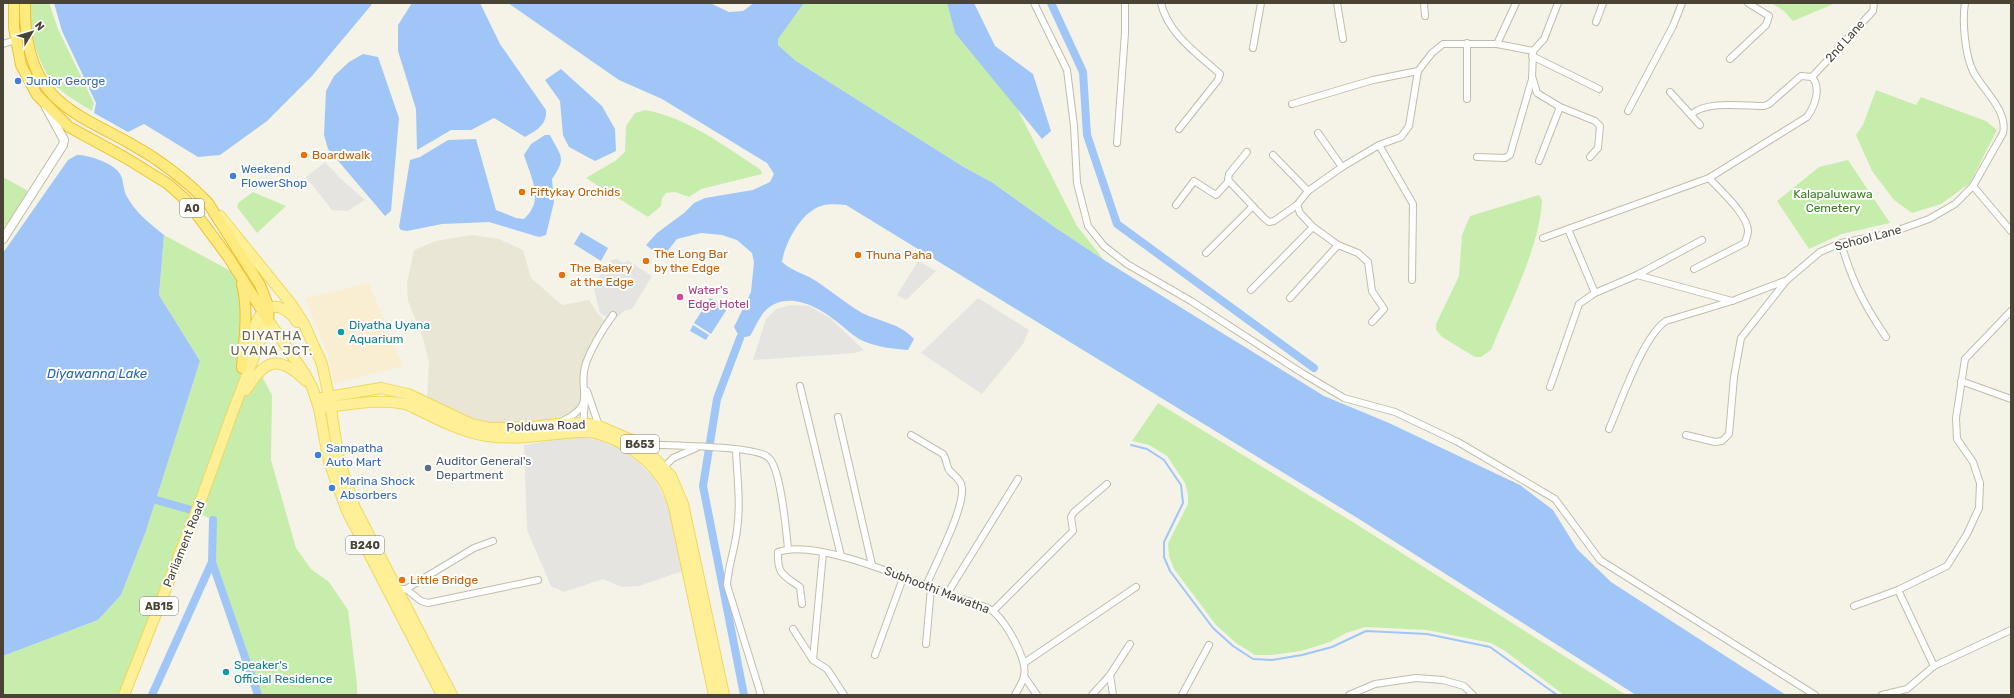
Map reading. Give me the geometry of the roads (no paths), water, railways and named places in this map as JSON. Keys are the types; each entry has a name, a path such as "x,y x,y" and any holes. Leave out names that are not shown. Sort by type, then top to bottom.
{"highway":[{"name":"A0","path":"14,3 15,40 21,65 37,95 45,105 73,130 126,158 168,184 186,200 267,313"},
{"name":"A0","path":"25,3 25,27 30,56 45,86 58,100 80,116 132,144 176,172 208,203 260,285 267,313"},
{"path":"240,276 246,304 242,368"}],"main road":[{"path":"208,203 292,305 304,324 316,350"},
{"path":"267,313 275,307 284,309 293,316 316,350"},
{"name":"Parliament Road","path":"232,414 242,368 256,321 267,313"},
{"name":"Parliament Road","path":"124,695 202,497 267,313"},
{"name":"B240","path":"267,313 312,387 318,404 329,462 347,511 442,695"},
{"name":"B240","path":"316,350 322,364 330,402 339,460 355,508 402,589 452,695"},
{"path":"232,414 254,377 267,365 276,364 289,367 312,387"},
{"name":"Polduwa Road","path":"318,404 330,402 397,402 406,404 469,432 489,436 517,438 557,424 583,428 624,445 659,466"},
{"name":"Polduwa Road","path":"532,432 599,426 642,444 659,466 692,563 724,695"},
{"name":"Polduwa Road","path":"692,563 714,695"}],"street":[{"path":"1034,3 1067,70 1074,126 1076,184 1088,226 1104,246 1127,264 1191,301 1302,374 1344,398 1395,412 1458,442 1555,499 1600,560 1815,695"},
{"path":"1117,143 1125,33 1125,3"},
{"path":"1161,3 1163,11 1180,38 1220,74 1218,80 1179,129"},
{"path":"1253,48 1261,3"},
{"path":"1337,3 1343,39"},
{"path":"1424,3 1424,16"},
{"path":"1497,44 1516,3"},
{"path":"1477,157 1505,158 1510,155 1532,79 1532,54 1544,39 1558,3"},
{"path":"1596,22 1603,3"},
{"path":"1628,111 1673,26 1682,3"},
{"path":"1730,59 1766,25 1769,16 1748,3"},
{"name":"2nd Lane","path":"1812,77 1873,11 1874,3"},
{"name":"School Lane","path":"1609,429 1643,350 1659,325 1666,321 1732,301 1787,280 1820,252 1841,243 1886,234 1929,219 1955,204 1973,186 2003,133 2005,126 1999,109 1973,72 1964,31 1965,3"},
{"path":"3,44 15,40"},
{"path":"1467,43 1467,99"},
{"path":"1229,181 1252,207 1269,222 1274,221 1297,204 1308,191 1342,167 1379,145 1401,137 1409,126 1418,71 1432,53 1443,44 1497,44 1532,54 1599,89"},
{"path":"1292,104 1372,80 1418,71"},
{"path":"1543,238 1709,178 1806,117 1813,108 1816,94 1815,81 1812,77 1802,76 1769,104 1764,106 1706,106 1695,111 1691,115"},
{"path":"1532,79 1537,93 1560,107 1595,121 1600,126 1598,148 1590,157"},
{"path":"1670,92 1700,125"},
{"path":"3,239 63,145 64,140 45,105"},
{"path":"1540,161 1560,107"},
{"path":"1318,133 1342,167"},
{"path":"1379,145 1413,204 1412,280"},
{"path":"1176,205 1194,181 1216,195 1229,181 1230,174 1247,152"},
{"path":"1273,155 1308,191"},
{"path":"1694,269 1745,243 1748,232 1746,223 1732,203 1709,178"},
{"path":"1973,186 2011,231"},
{"path":"1297,204 1300,213 1313,227 1338,245 1358,253 1368,262 1372,291 1384,309 1372,322"},
{"path":"1206,253 1252,207"},
{"path":"1250,290 1313,227"},
{"path":"1568,229 1595,293"},
{"path":"1550,387 1579,304 1595,293 1637,275 1702,240"},
{"path":"1841,243 1849,271 1866,307 1886,337"},
{"path":"1290,298 1338,245"},
{"path":"1637,275 1732,301"},
{"path":"1686,435 1715,442 1722,441 1729,434 1734,377 1741,338 1787,280"},
{"path":"1854,606 1898,590 1947,566 1967,534 1979,508 1980,483 1974,462 1957,439 1956,418 1965,359 2011,311"},
{"path":"583,428 586,364 613,315"},
{"path":"1961,381 2011,399"},
{"path":"584,382 599,426"},
{"path":"800,386 841,556"},
{"path":"557,424 576,414 585,402"},
{"path":"838,417 872,565"},
{"path":"911,435 943,454 947,468 960,481 962,487 959,510 928,587 926,644"},
{"path":"642,444 751,450 768,457 775,468 783,506 788,548 778,552 777,565 782,574 800,587 802,604"},
{"path":"659,466 699,446"},
{"path":"736,450 739,492 737,530 727,571 726,585 761,695"},
{"path":"947,594 1018,479"},
{"path":"993,611 1073,531 1071,517 1074,512 1107,484"},
{"path":"493,542 474,548 402,589 421,601 428,603 538,580"},
{"name":"Subhoothi Mawatha","path":"788,548 841,556 872,565 993,611 1011,634 1024,663 1024,676 1015,695"},
{"path":"813,660 823,553"},
{"path":"875,655 903,578"},
{"path":"1024,663 1136,587"},
{"path":"1898,590 1934,666"},
{"path":"793,629 813,660 827,669 844,695"},
{"path":"1882,695 1907,689 1934,666 2011,630"},
{"path":"1092,695 1110,675 1130,644"},
{"path":"1182,695 1210,646"},
{"path":"1110,675 1113,695"},
{"path":"1024,676 1037,695"},
{"path":"1349,695 1375,684 1416,678 1443,680 1464,686 1473,695"}],"water":[{"path":"54,3 373,3 312,76 267,121 220,155 198,157 144,124 128,132 94,113 96,103 62,31"},
{"path":"412,3 480,3 500,44 546,110 545,120 543,123 525,137 494,118 471,130 451,130 417,150 416,109 398,51 398,25"},
{"path":"508,3 710,3 729,12 743,11 754,3 804,3 778,39 778,45 796,61 962,166 993,183 1104,260 1324,396 1389,423 1520,485 1553,510 1577,549 1611,582 1786,695 1636,695 1359,519 846,205 824,205 807,214 793,233 786,248 782,262 814,280 862,313 902,329 914,339 908,350 880,346 863,341 829,315 802,302 792,301 783,301 774,304 766,310 759,319 750,336 740,338 734,327 751,292 754,262 752,253 737,240 722,235 701,233 677,239 662,258 646,245 657,233 684,213 694,203 705,198 753,190 770,182 774,174 767,163 662,99 619,80"},
{"path":"947,3 974,3 995,46 1033,74 1051,131 1042,139 955,33"},
{"path":"363,54 378,57 399,118 391,211 385,216 328,149 324,135 326,91 334,76 349,62"},
{"path":"561,69 602,106 615,129 616,151 595,161 569,147 563,135 560,101 545,80"},
{"path":"545,135 550,135 561,157 560,166 552,179 554,202 546,235 539,237 489,222 442,224 407,231 401,230 399,227 410,160 420,157 448,140 476,139 496,210 516,218 524,219 534,204 535,196 533,180 524,155 531,144"},
{"name":"Diyawanna Lake","path":"77,155 88,156 101,160 117,170 121,176 126,195 134,207 148,222 164,235 159,295 200,361 146,531 121,595 98,620 3,656 3,253 68,160"},
{"path":"581,232 608,248 601,261 574,244"},
{"path":"710,298 727,309 711,334 694,323"},
{"path":"693,325 709,335 706,340 690,331"}],"waterway":[{"path":"1051,3 1083,72 1087,135 1117,224 1314,368"},
{"path":"740,338 717,399 703,486 744,695"},
{"path":"1131,445 1147,449 1164,460 1181,485 1183,503 1164,542 1164,557 1170,571 1213,628 1233,646 1253,659 1272,660 1302,655 1332,647 1366,631 1427,634 1490,647 1557,695"},
{"path":"156,500 195,511"},
{"path":"213,520 212,562 258,695"},
{"path":"152,695 212,562"}],"place":[{"name":"Junior George","path":"18,81"},
{"name":"Boardwalk","path":"304,155"},
{"name":"Weekend FlowerShop","path":"233,176"},
{"name":"Fiftykay Orchids","path":"522,192"},
{"name":"Thuna Paha","path":"858,255"},
{"name":"The Long Bar by the Edge","path":"646,261"},
{"name":"The Bakery at the Edge","path":"562,275"},
{"name":"Water's Edge Hotel","path":"680,297"},
{"name":"Diyatha Uyana Aquarium","path":"341,332"},
{"name":"Sampatha Auto Mart","path":"318,455"},
{"name":"Auditor General's Department","path":"428,468"},
{"name":"Marina Shock Absorbers","path":"332,488"},
{"name":"Little Bridge","path":"402,580"},
{"name":"Speaker's Official Residence","path":"226,672"}],"district":[{"name":"DIYATHA UYANA JCT.","path":"272,342"}],"park label":[{"name":"Kalapaluwawa Cemetery","path":"1833,201"}]}
